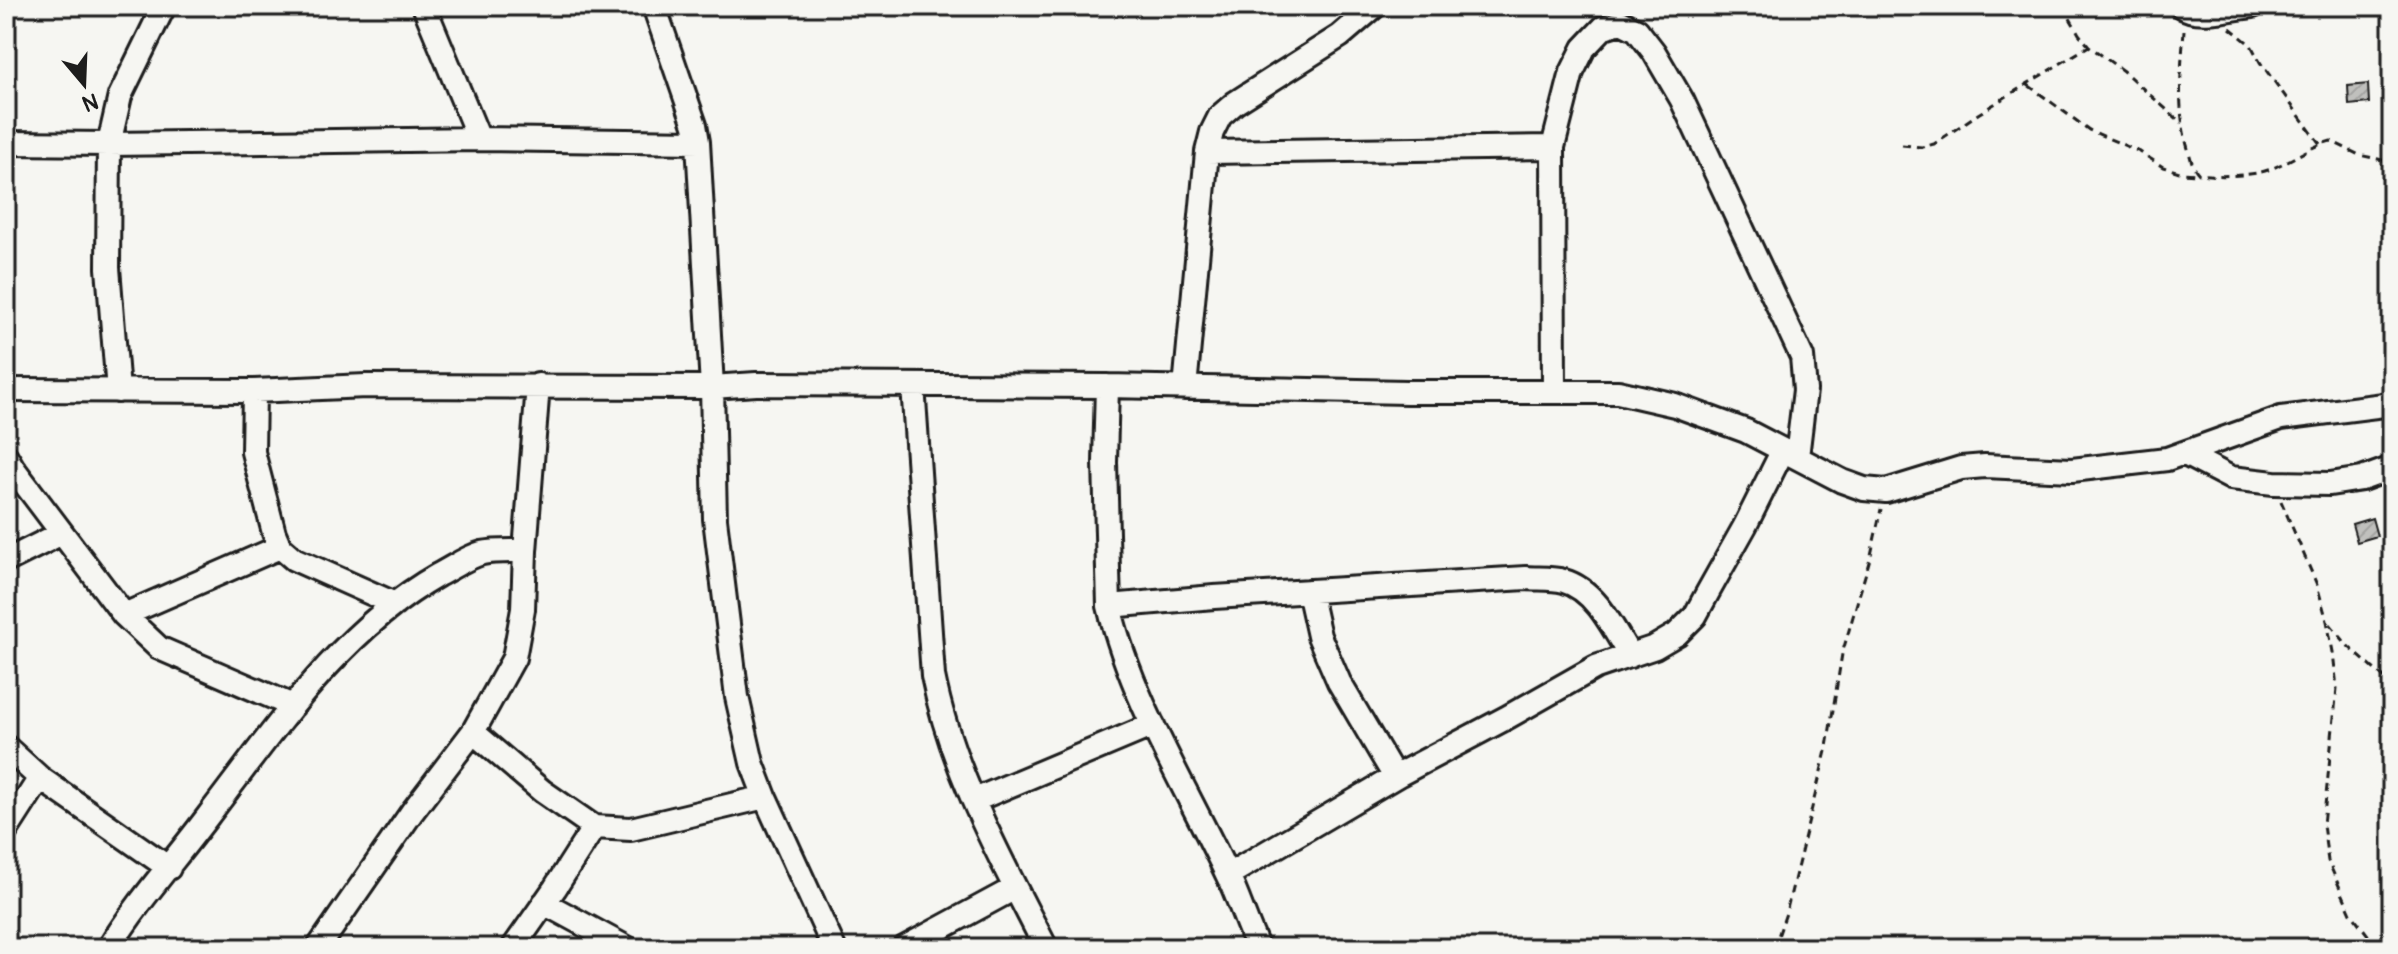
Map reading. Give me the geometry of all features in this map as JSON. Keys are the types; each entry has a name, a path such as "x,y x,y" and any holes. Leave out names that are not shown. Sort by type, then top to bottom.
{"street":[{"path":"118,391 108,268 109,144 120,96 164,6"},
{"path":"424,6 479,139"},
{"path":"654,6 698,142 712,387 715,519 737,697 752,763 765,797 834,948"},
{"path":"1185,388 1207,152 1212,132 1220,116 1228,109 1340,36 1375,6"},
{"path":"2183,8 2197,13 2253,6"},
{"path":"1228,875 1395,777 1596,667 1655,647 1677,634 1695,616 1790,453 1805,390 1802,357 1682,100 1654,52 1637,30 1621,22 1604,27 1584,48 1572,72 1553,147 1554,392"},
{"path":"6,143 479,139 698,142"},
{"path":"1207,152 1553,147"},
{"path":"6,390 254,391 366,386 712,387 756,384 1618,392 1675,405 1746,431 1842,481 1864,489 1886,491 1961,468 1985,466 2072,470 2167,459 2281,418 2392,404"},
{"path":"318,948 412,812 473,732 514,658 523,609 538,385"},
{"path":"913,385 933,676 940,711 975,800 1046,948"},
{"path":"1107,386 1105,462 1109,606 1120,644 1153,725 1228,875 1258,948"},
{"path":"254,391 253,452 280,547 294,559 395,604"},
{"path":"2183,453 2231,478 2274,483 2340,482 2362,479 2392,468"},
{"path":"6,456 124,615 159,648 293,706"},
{"path":"6,561 62,533"},
{"path":"124,615 280,547"},
{"path":"109,948 127,919 293,706 332,661 395,604 423,584 481,553 525,551"},
{"path":"1109,606 1526,578 1564,581 1582,590 1597,606 1630,656"},
{"path":"1309,591 1319,636 1339,682 1395,777"},
{"path":"975,800 1153,725"},
{"path":"473,732 542,791 594,827 631,829 765,797"},
{"path":"6,747 40,778 169,868"},
{"path":"6,831 40,778"},
{"path":"513,948 594,827"},
{"path":"904,948 1015,888"},
{"path":"544,903 627,948"}],"path":[{"path":"2063,6 2089,46 2123,71 2182,123"},
{"path":"2183,8 2179,104 2191,161 2199,174"},
{"path":"2214,11 2251,45 2320,144"},
{"path":"1902,145 1922,147 1934,144 2089,46"},
{"path":"2028,85 2089,130 2140,152 2163,167 2183,173 2271,170 2331,141 2359,155 2392,162"},
{"path":"2274,483 2317,585 2327,621 2337,688 2323,835 2328,861 2351,913 2378,948"},
{"path":"1774,948 1786,913 1827,747 1842,654 1886,491"},
{"path":"2327,621 2349,647 2392,685"}],"building":[{"path":"2368,84 2369,103 2349,105 2348,86"},
{"path":"2372,518 2377,536 2357,542 2352,524"}]}
